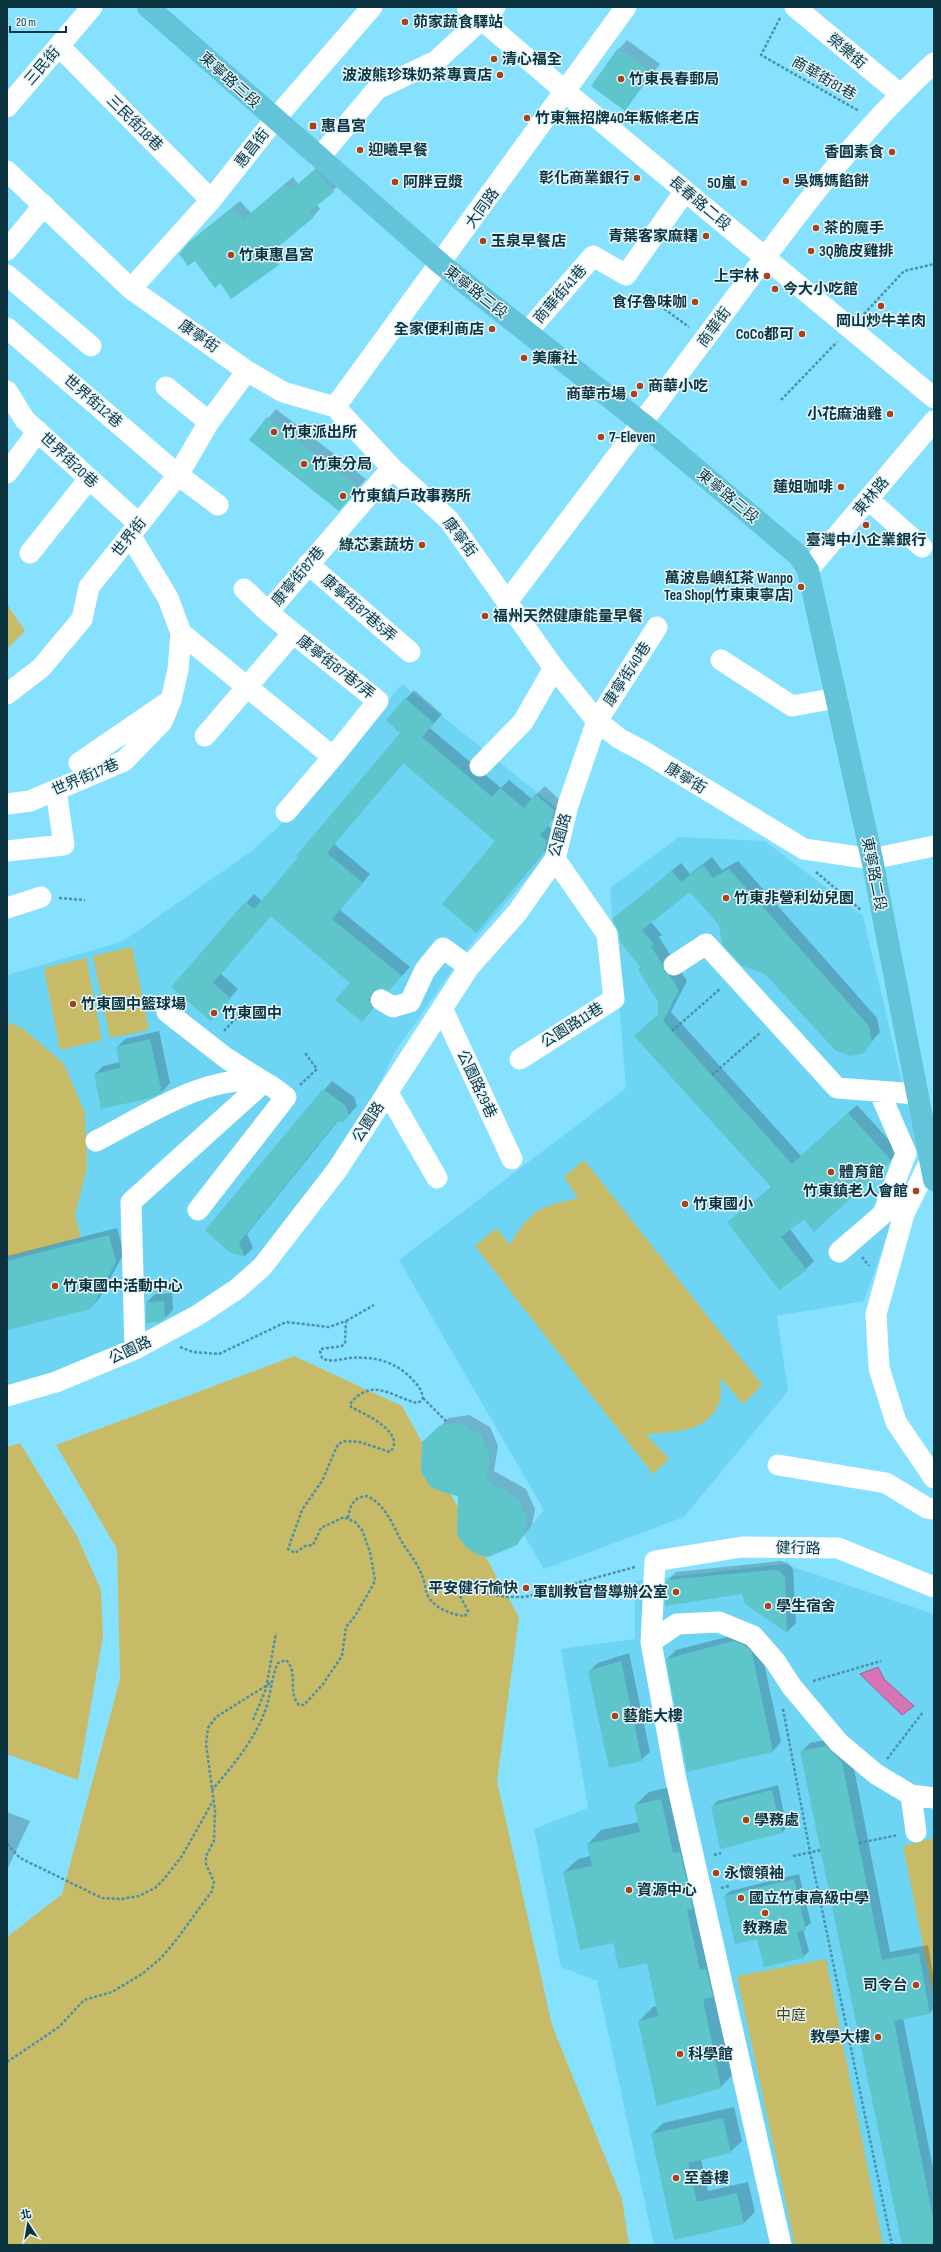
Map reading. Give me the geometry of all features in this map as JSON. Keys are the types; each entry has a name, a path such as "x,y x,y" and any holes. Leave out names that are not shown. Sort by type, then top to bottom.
{"main road":[{"name":"東寧路三段","path":"148,7 441,264 643,424 798,555 808,570"},
{"name":"東寧路二段","path":"808,570 872,859 917,1094 931,1158"}],"street":[{"name":"三民街","path":"7,107 92,7"},
{"name":"惠昌街","path":"131,289 210,200 275,119 372,7"},
{"name":"大同路","path":"335,408 566,92 626,7"},
{"name":"榮樂街","path":"788,10 900,94"},
{"name":"長春路二段","path":"481,11 566,92 934,398"},
{"path":"319,158 377,89 436,62 481,11"},
{"name":"三民街18巷","path":"59,46 210,200"},
{"name":"商華街","path":"507,602 643,424 765,257 849,150 900,94 934,63"},
{"name":"康寧街","path":"7,171 131,289 247,371 283,392 335,408 392,468 449,520 554,668 597,721 620,739 643,751 802,848 872,859"},
{"name":"商華街41巷","path":"527,332 593,256 626,275 685,191"},
{"path":"7,250 44,205"},
{"path":"7,275 91,346"},
{"name":"世界街12巷","path":"7,328 178,475 218,506"},
{"name":"世界街","path":"7,694 41,668 82,619 89,587 178,475 209,422 247,371"},
{"path":"166,387 209,422"},
{"name":"世界街20巷","path":"7,391 25,420 89,479 135,530"},
{"name":"東林路","path":"808,570 934,421"},
{"path":"7,473 38,431"},
{"name":"康寧街87巷","path":"293,633 268,612 392,468"},
{"path":"30,553 89,479"},
{"path":"868,499 922,547"},
{"name":"世界街17巷","path":"7,804 30,801 124,761 162,722 178,670 181,633 168,598 135,530"},
{"name":"康寧街87巷5弄","path":"308,564 410,652"},
{"path":"244,589 268,612"},
{"name":"康寧街40巷","path":"597,721 657,628"},
{"path":"181,633 333,757 286,812"},
{"path":"205,736 293,633"},
{"name":"康寧街87巷7弄","path":"293,633 378,701 333,757"},
{"path":"721,660 792,706 836,698"},
{"path":"480,766 523,722 554,668"},
{"path":"79,763 170,700"},
{"name":"公園路","path":"7,1396 56,1382 135,1349 198,1315 237,1290 262,1267 337,1170 469,967 517,913 555,859 568,805 597,721"},
{"path":"7,851 64,845 56,790"},
{"path":"872,859 934,846"},
{"name":"公園路11巷","path":"520,1058 614,999 607,934 555,859"},
{"path":"7,908 41,897"},
{"path":"674,965 706,944 774,1021 837,1088 917,1094"},
{"path":"381,1000 393,1007 410,1002 425,970 443,948 469,967"},
{"name":"公園路29巷","path":"442,1008 512,1159"},
{"path":"167,1012 226,1058 286,1097 198,1210"},
{"path":"96,1141 184,1096 230,1081 264,1082"},
{"path":"135,1349 131,1202 264,1082"},
{"path":"845,1248 883,1214 906,1153 879,1091"},
{"path":"388,1093 437,1178"},
{"path":"931,1158 904,1214 885,1276 876,1314 880,1368 896,1422 934,1478"},
{"path":"778,1465 886,1483 927,1508 934,1509"},
{"name":"健行路","path":"655,1561 742,1547 838,1548 934,1587"},
{"path":"655,1561 651,1642 675,1775 781,2245"},
{"path":"651,1642 677,1624 720,1622 753,1636 775,1661 792,1687 839,1743 876,1774 911,1795 934,1798"},
{"path":"911,1795 916,1832"}],"path":[{"name":"商華街81巷","path":"788,10 761,55 875,120"},
{"path":"781,400 904,271 934,264"},
{"path":"644,294 705,339"},
{"path":"814,870 867,915"},
{"path":"41,897 85,900"},
{"path":"672,1031 735,976"},
{"path":"211,1046 248,1005"},
{"path":"712,1075 774,1021"},
{"path":"286,1097 317,1069 305,1053"},
{"path":"845,1248 872,1269 885,1276"},
{"path":"166,1333 177,1345 193,1352 213,1355 219,1354 286,1322 329,1327 346,1321 374,1305"},
{"path":"346,1321 345,1343 342,1346 321,1349 320,1351 322,1358 334,1360 364,1357 376,1358 389,1363 404,1371 420,1387 423,1398 447,1422"},
{"path":"212,1790 228,1772 251,1738 265,1712 278,1663 286,1660 290,1664 293,1672 293,1696 296,1702 302,1706 323,1684 342,1656 346,1627 355,1616 375,1580 370,1552 362,1530 355,1522 348,1518 340,1518 319,1530 312,1545 305,1546 295,1553 288,1549 302,1510 322,1480 338,1444 345,1441 360,1442 390,1452 394,1446 395,1442 391,1433 360,1411 351,1408 350,1404 354,1399 367,1391 379,1389 411,1401 421,1402 423,1398"},
{"path":"348,1518 350,1506 357,1498 367,1496 375,1500 396,1527 399,1536 421,1572 428,1595 432,1601 447,1612 466,1616 468,1612 459,1594 458,1587 460,1584 467,1584 482,1592 497,1595 525,1597 655,1561"},
{"path":"253,1720 267,1684 276,1633"},
{"path":"881,1661 792,1687 782,1705 810,1852 892,2245"},
{"path":"7,2062 59,2027 84,2000 112,1992 142,1974 161,1958 177,1939 212,1891 214,1882 206,1864 206,1856 214,1841 214,1801 206,1744 211,1722 272,1682"},
{"path":"876,1774 922,1712"},
{"path":"7,1844 20,1858 102,1898 121,1899 139,1896 155,1888 165,1878 182,1856 214,1801"},
{"path":"859,1843 916,1832"},
{"path":"793,1856 821,1850"}],"shaded area":[{"name":"竹東國中","path":"402,684 564,814 552,849 466,950 395,1052 345,1154 229,1304 7,1390 7,975 122,942 253,850 301,806"},
{"name":"竹東國小","path":"679,837 765,841 863,916 918,1149 864,1301 777,1316 788,1391 684,1517 544,1569 524,1535 544,1510 399,1260 626,1088 610,888"},
{"name":"國立竹東高級中學","path":"784,1564 934,1614 934,2245 654,2245 597,1981 561,1967 534,1829 588,1808 561,1649 635,1639 635,1581"},
{"path":"878,1667 884,1679 914,1706 902,1715 860,1674"}],"green space":[{"path":"7,604 25,631 7,649"},
{"name":"竹東國中籃球場","path":"132,947 149,1030 110,1038 93,956"},
{"name":"竹東國中籃球場","path":"86,958 102,1040 60,1050 44,968"},
{"path":"7,1022 22,1028 64,1064 85,1113 87,1167 75,1215 81,1237 7,1257"},
{"path":"584,1160 762,1385 743,1404 721,1378 719,1403 714,1413 707,1420 688,1429 667,1433 646,1434 669,1459 653,1474 475,1246 497,1228 509,1245 524,1224 537,1212 553,1204 578,1198 564,1177"},
{"path":"294,1356 402,1406 519,1617 497,1781 552,2025 622,2199 629,2245 7,2245 7,1937 62,1894 120,1679 117,1549 56,1445"},
{"path":"20,1443 77,1536 101,1590 103,1636 78,1780 7,1754 7,1447"},
{"path":"934,1838 934,1999 903,1846"},
{"name":"中庭","path":"826,1959 883,2245 795,2245 737,1976"}],"building":[{"name":"竹東長春郵局","path":"618,48 652,73 625,111 591,86"},
{"path":"315,170 334,192 309,212 314,217 271,253 279,265 231,299 220,283 215,288 195,261 188,266 179,254 189,242 232,208 243,220 285,184 291,190"},
{"name":"竹東分局","path":"267,417 359,488 339,511 249,440"},
{"path":"405,698 434,723 422,737 492,797 500,788 524,808 535,794 554,810 552,821 540,835 547,841 544,852 476,933 442,904 495,841 403,763 327,853 363,883 332,919 402,976 389,991 381,988 371,994 369,1000 373,1009 362,1022 335,1000 350,983 271,916 213,983 231,998 211,1021 171,987 245,902 254,909 298,858 296,856 400,733 386,720"},
{"path":"703,865 713,878 729,869 869,1026 872,1042 864,1053 850,1056 835,1050 765,974 742,966 722,944 719,925 690,892 642,930 654,944 651,946 662,964 664,971 670,976 679,990 663,1021 792,1164 848,1113 891,1160 814,1232 804,1219 781,1237 807,1270 779,1290 727,1222 772,1188 634,1036 658,1015 658,1002 638,970 641,968 620,942 619,932 612,919 672,871 681,882"},
{"path":"150,1039 162,1093 151,1098 101,1109 94,1074 120,1068 116,1047"},
{"path":"323,1089 346,1106 349,1115 344,1122 336,1122 239,1243 245,1257 229,1252 205,1230"},
{"name":"竹東國中活動中心","path":"109,1235 116,1262 91,1309 7,1330 7,1261"},
{"path":"164,1301 165,1319 159,1322 146,1323 146,1302"},
{"path":"460,1423 481,1435 490,1455 486,1480 518,1498 527,1518 524,1534 517,1545 488,1557 478,1555 467,1548 457,1535 458,1496 442,1492 430,1486 421,1472 422,1442 439,1426"},
{"name":"學生宿舍","path":"771,1570 780,1571 785,1577 787,1633 745,1604 742,1594 665,1606 666,1580"},
{"path":"733,1641 746,1646 752,1653 773,1752 687,1772 666,1659"},
{"name":"藝能大樓","path":"621,1661 642,1761 609,1768 588,1671"},
{"name":"教學大樓","path":"826,1746 842,1762 882,1960 919,1953 930,2014 894,2021 934,2223 934,2245 902,2245 800,1751"},
{"name":"學務處","path":"772,1790 782,1833 720,1849 711,1806"},
{"name":"資源中心","path":"661,1799 673,1853 680,1852 693,1909 687,1910 700,1970 706,1969 713,1997 703,1999 721,2088 657,2106 638,2021 658,2016 647,1963 619,1969 613,1943 580,1950 563,1872 592,1866 587,1844 640,1832 634,1805"},
{"name":"教務處","path":"794,1879 806,1930 797,1932 804,1958 764,1967 757,1939 735,1944 724,1896"},
{"name":"至善樓","path":"723,2118 731,2153 688,2163 697,2202 737,2193 744,2224 674,2240 651,2134"}],"place":[{"name":"茆家蔬食驛站","path":"405,22"},
{"name":"清心福全","path":"494,59"},
{"name":"波波熊珍珠奶茶專賣店","path":"500,75"},
{"name":"竹東長春郵局","path":"621,79"},
{"name":"竹東無招牌40年粄條老店","path":"527,118"},
{"name":"惠昌宮","path":"313,126"},
{"name":"迎曦早餐","path":"360,150"},
{"name":"香圓素食","path":"892,152"},
{"name":"彰化商業銀行","path":"637,178"},
{"name":"吳媽媽餡餅","path":"786,181"},
{"name":"阿胖豆漿","path":"395,182"},
{"name":"50嵐","path":"744,183"},
{"name":"茶的魔手","path":"816,228"},
{"name":"青葉客家麻糬","path":"706,236"},
{"name":"玉泉早餐店","path":"483,241"},
{"name":"3Q脆皮雞排","path":"811,251"},
{"name":"竹東惠昌宮","path":"231,255"},
{"name":"上宇林","path":"767,276"},
{"name":"今大小吃館","path":"775,289"},
{"name":"食仔魯味咖","path":"695,302"},
{"name":"岡山炒牛羊肉","path":"881,306"},
{"name":"全家便利商店","path":"492,329"},
{"name":"CoCo都可","path":"802,334"},
{"name":"美廉社","path":"524,358"},
{"name":"商華小吃","path":"640,386"},
{"name":"商華市場","path":"634,394"},
{"name":"小花麻油雞","path":"890,414"},
{"name":"竹東派出所","path":"274,432"},
{"name":"7-Eleven","path":"601,437"},
{"name":"竹東分局","path":"304,464"},
{"name":"蓮姐咖啡","path":"841,487"},
{"name":"竹東鎮戶政事務所","path":"343,496"},
{"name":"臺灣中小企業銀行","path":"866,525"},
{"name":"綠芯素蔬坊","path":"422,545"},
{"name":"萬波島嶼紅茶 Wanpo Tea Shop(竹東東寧店)","path":"801,587"},
{"name":"福州天然健康能量早餐","path":"485,616"},
{"name":"竹東非營利幼兒園","path":"726,898"},
{"name":"竹東國中籃球場","path":"73,1004"},
{"name":"竹東國中","path":"214,1013"},
{"name":"體育館","path":"831,1172"},
{"name":"竹東鎮老人會館","path":"916,1191"},
{"name":"竹東國小","path":"685,1204"},
{"name":"竹東國中活動中心","path":"55,1286"},
{"name":"平安健行愉快","path":"526,1588"},
{"name":"軍訓教官督導辦公室","path":"676,1592"},
{"name":"學生宿舍","path":"768,1606"},
{"name":"藝能大樓","path":"615,1716"},
{"name":"學務處","path":"746,1820"},
{"name":"永懷領袖","path":"716,1873"},
{"name":"資源中心","path":"629,1890"},
{"name":"國立竹東高級中學","path":"741,1898"},
{"name":"教務處","path":"765,1913"},
{"name":"司令台","path":"916,1985"},
{"name":"教學大樓","path":"878,2037"},
{"name":"科學館","path":"680,2054"},
{"name":"至善樓","path":"676,2178"}]}
